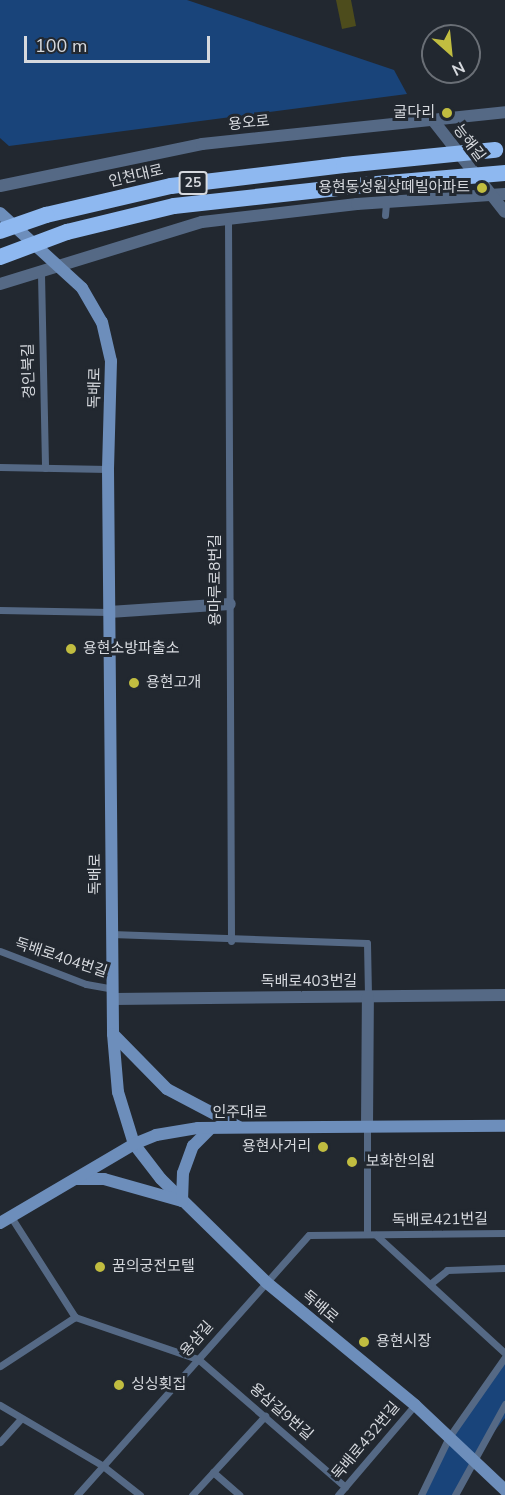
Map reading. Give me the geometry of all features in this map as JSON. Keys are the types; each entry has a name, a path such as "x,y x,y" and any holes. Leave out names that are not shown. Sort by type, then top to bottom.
{"highway":[{"name":"인천대로","path":"0,231 45,215 171,186 500,149"},
{"name":"25","path":"0,257 67,232 174,206 364,185 505,173"}],"main road":[{"name":"독배로","path":"0,213 61,265 82,288 102,322 111,361 108,469 113,1035 118,1092 134,1144 182,1201 266,1282 415,1405 505,1490"},
{"path":"113,1035 168,1089 240,1128"},
{"name":"인주대로","path":"0,1223 134,1144 156,1135 211,1128 505,1126"},
{"path":"74,1179 104,1179 182,1201 183,1173 193,1146 211,1128"}],"street":[{"name":"용오로","path":"0,186 202,144 505,112"},
{"name":"능해길","path":"432,119 505,212"},
{"path":"0,284 41,274 146,236 228,219 386,209 489,194 505,195"},
{"path":"109,612 230,604"},
{"name":"독배로403번길","path":"113,994 505,995"},
{"path":"367,1127 368,996"}],"lane":[{"name":"용마루로8번길","path":"228,219 231,942"},
{"name":"경인북길","path":"41,274 45,468"},
{"path":"0,467 108,469"},
{"path":"0,610 109,612"},
{"path":"111,934 231,942 367,944 368,996"},
{"name":"독배로404번길","path":"0,951 113,994"},
{"path":"367,1127 367,1232"},
{"path":"11,1216 75,1317 198,1359"},
{"name":"독배로421번길","path":"266,1282 309,1235 367,1232 376,1235 505,1233"},
{"name":"독배로421번길","path":"376,1235 430,1284"},
{"path":"421,1495 449,1437 505,1355 430,1284 447,1270 505,1268"},
{"name":"용삼길","path":"77,1495 266,1282"},
{"path":"0,1366 75,1317"},
{"name":"용삼길9번길","path":"198,1359 345,1487"},
{"path":"455,1495 472,1459 505,1404"},
{"path":"0,1405 119,1476 140,1495"},
{"name":"독배로432번길","path":"338,1495 415,1405"},
{"path":"192,1495 265,1416"},
{"path":"0,1442 21,1419"},
{"path":"213,1472 238,1495"}],"shaded area":[{"path":"0,0 187,0 394,70 407,94 9,146 0,138"},
{"path":"505,1361 505,1418 472,1459 456,1495 423,1495 449,1437"}],"building":[{"path":"336,0 351,0 356,26 342,29"}],"place":[{"name":"굴다리","path":"447,113"},
{"name":"용현동성원상떼빌아파트","path":"482,188"},
{"name":"용현소방파출소","path":"71,649"},
{"name":"용현고개","path":"134,683"},
{"name":"용현사거리","path":"323,1147"},
{"name":"보화한의원","path":"352,1162"},
{"name":"꿈의궁전모텔","path":"100,1267"},
{"name":"용현시장","path":"364,1342"},
{"name":"싱싱횟집","path":"119,1385"}]}
